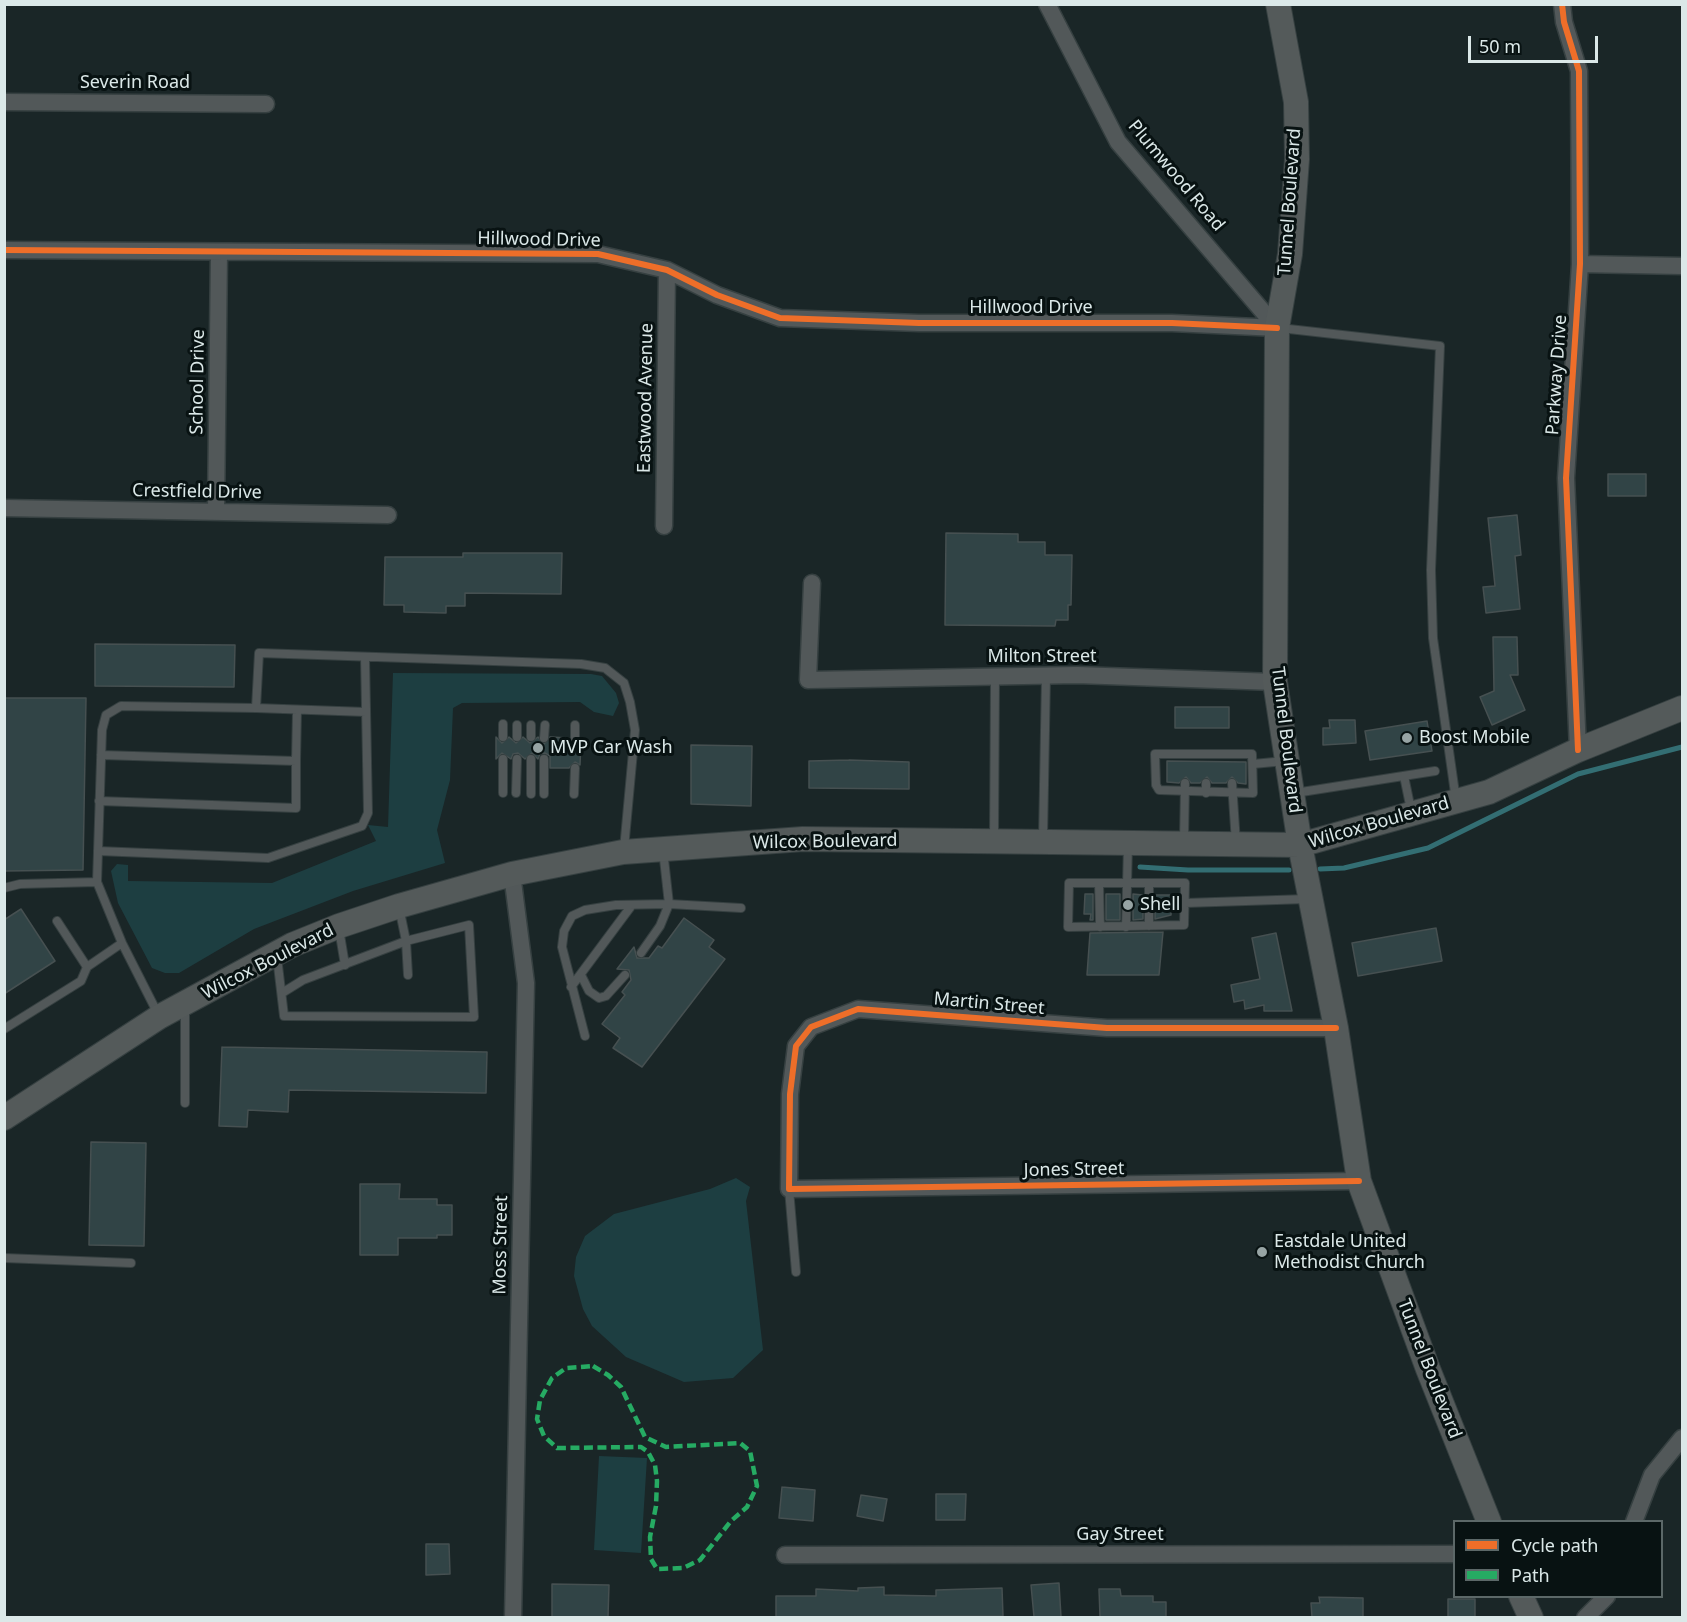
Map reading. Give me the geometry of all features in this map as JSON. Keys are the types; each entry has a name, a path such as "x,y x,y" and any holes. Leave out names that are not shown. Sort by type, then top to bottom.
{"main road":[{"name":"Tunnel Boulevard","path":"1278,4 1296,102 1297,159 1290,254 1277,328 1275,682 1300,845 1336,1028 1359,1181 1428,1369 1489,1520"},
{"name":"Wilcox Boulevard","path":"4,1118 159,1017 276,954 339,926 399,906 512,874 623,852 803,839 1300,845 1489,792 1578,750 1683,708"},
{"path":"1522,1598 1531,1617"}],"street":[{"name":"Plumwood Road","path":"1047,4 1118,142 1277,328"},
{"name":"Parkway Drive","path":"1563,4 1564,22 1579,71 1580,264 1566,478 1578,750"},
{"name":"Severin Road","path":"4,102 266,104"},
{"name":"Hillwood Drive","path":"4,249 598,254 667,270 717,295 780,318 919,323 1172,323 1277,328"},
{"name":"School Drive","path":"216,511 219,252"},
{"path":"1580,264 1683,266"},
{"name":"Eastwood Avenue","path":"664,526 667,270"},
{"name":"Crestfield Drive","path":"4,508 388,515"},
{"name":"Milton Street","path":"812,583 808,680 1046,676 1275,682"},
{"name":"Moss Street","path":"512,874 526,983 513,1617"},
{"name":"Martin Street","path":"789,1189 790,1094 796,1046 811,1028 858,1009 1107,1028 1336,1028"},
{"name":"Jones Street","path":"789,1189 1359,1181"},
{"path":"1634,1520 1652,1475 1683,1438"},
{"name":"Gay Street","path":"785,1554 1453,1554"},
{"path":"1585,1617 1605,1598"}],"lane":[{"path":"1277,328 1440,346 1431,570 1434,638 1456,800"},
{"path":"256,708 259,654 581,664 605,668 624,683 635,730 623,852"},
{"path":"98,851 268,858 362,826 368,813 365,657"},
{"path":"993,842 995,676"},
{"path":"1043,843 1046,676"},
{"path":"159,1017 122,943 97,882 101,755 106,715 121,706 366,712"},
{"path":"99,801 296,808 297,710"},
{"path":"503,724 503,737"},
{"path":"517,724 517,737"},
{"path":"531,724 531,737"},
{"path":"544,738 545,725"},
{"path":"575,725 575,738"},
{"path":"1155,754 1231,758 1252,754 1253,793 1185,793 1159,790 1156,785 1155,754"},
{"path":"101,755 296,761"},
{"path":"503,759 503,793"},
{"path":"516,794 517,759"},
{"path":"531,759 531,794"},
{"path":"544,759 544,794"},
{"path":"1253,764 1287,761"},
{"path":"574,794 575,768"},
{"path":"1292,794 1435,771"},
{"path":"1404,776 1412,812"},
{"path":"1184,844 1185,783"},
{"path":"1206,783 1206,793"},
{"path":"1232,783 1236,845"},
{"path":"1126,927 1128,844"},
{"path":"641,953 660,926 669,904 663,849"},
{"path":"4,888 20,884 97,882"},
{"path":"1069,883 1127,883 1185,883 1184,925 1068,927 1069,883"},
{"path":"1100,883 1100,927"},
{"path":"1149,883 1149,926"},
{"path":"1185,903 1310,899"},
{"path":"585,1036 562,947 564,931 572,916 585,910 632,905 669,904 741,908"},
{"path":"571,987 632,905"},
{"path":"399,906 406,941 408,975"},
{"path":"57,921 87,967"},
{"path":"276,954 284,1016 474,1017 469,925 406,941 303,980 282,993"},
{"path":"339,926 345,965"},
{"path":"4,1029 81,981 87,967 122,943"},
{"path":"581,975 589,991 598,998 606,996 624,975"},
{"path":"184,1004 185,1103"},
{"path":"789,1189 796,1272"},
{"path":"4,1258 131,1263"}],"shaded area":[{"path":"393,673 591,674 602,676 616,693 619,703 613,716 594,712 580,702 462,703 453,708 450,780 437,830 445,863 353,891 254,929 179,973 165,973 152,968 118,903 111,871 117,864 128,865 128,881 272,883 376,841 368,825 388,827"},
{"path":"736,1178 750,1187 746,1201 763,1350 733,1378 684,1382 626,1357 592,1326 583,1309 574,1276 576,1257 585,1236 614,1214 710,1189"},
{"path":"599,1456 647,1458 641,1553 594,1550"}],"building":[{"path":"1608,474 1646,474 1646,496 1608,496"},
{"path":"1517,515 1521,555 1515,556 1520,609 1486,613 1483,587 1495,586 1488,518"},
{"path":"946,533 1018,534 1018,542 1045,542 1045,555 1072,555 1071,605 1068,605 1068,620 1056,620 1055,626 945,625"},
{"path":"463,553 562,553 561,594 465,593 465,606 446,606 446,613 404,612 404,605 384,605 385,557 463,557"},
{"path":"1493,637 1517,637 1518,675 1510,675 1525,710 1492,725 1480,697 1494,691"},
{"path":"95,644 235,645 234,687 95,686"},
{"path":"4,698 86,698 83,870 4,871"},
{"path":"1175,707 1229,707 1229,728 1175,728"},
{"path":"1329,720 1355,720 1356,743 1323,745 1323,728 1330,728"},
{"path":"1427,721 1432,751 1370,760 1365,731"},
{"name":"MVP Car Wash","path":"496,737 502,743 509,737 516,743 523,737 530,743 538,737 544,744 550,737 569,738 574,744 581,741 580,765 575,762 569,768 550,768 550,756 545,753 540,754 538,759 532,753 525,759 518,753 513,754 511,759 502,753 496,759"},
{"path":"691,745 752,746 751,806 691,804"},
{"path":"809,761 909,762 909,789 809,788"},
{"path":"1167,761 1246,762 1246,784 1238,783 1232,777 1226,783 1212,783 1207,777 1200,783 1191,783 1186,777 1179,783 1167,782"},
{"path":"1085,894 1093,894 1093,920 1090,920 1091,914 1084,914"},
{"path":"1106,894 1120,894 1120,920 1106,920"},
{"path":"1133,894 1143,895 1143,919 1133,920"},
{"path":"1155,895 1171,895 1171,915 1155,919"},
{"path":"21,909 55,961 4,994 4,920"},
{"path":"684,918 714,940 709,947 725,959 642,1067 613,1048 620,1038 602,1024 625,995 622,992 631,980 629,970 617,969 634,947 637,958 649,958 658,946 662,948"},
{"path":"1436,928 1442,961 1358,976 1352,943"},
{"path":"1163,932 1159,975 1087,975 1090,933"},
{"path":"1276,933 1292,1011 1264,1011 1264,1005 1245,1009 1244,1000 1234,1002 1231,985 1260,979 1252,938"},
{"path":"222,1047 487,1052 486,1093 289,1090 288,1112 248,1110 247,1127 219,1126"},
{"path":"91,1142 146,1143 144,1246 89,1245"},
{"path":"360,1184 400,1184 399,1199 437,1199 437,1205 452,1205 452,1235 437,1235 437,1238 398,1238 398,1255 360,1255"},
{"path":"782,1487 815,1490 813,1521 779,1518"},
{"path":"936,1494 966,1494 965,1520 936,1520"},
{"path":"861,1495 887,1499 883,1521 857,1516"},
{"path":"426,1544 449,1544 450,1574 426,1575"},
{"path":"1059,1583 1061,1617 1034,1617 1031,1585"},
{"path":"552,1584 609,1585 608,1617 552,1617"},
{"path":"884,1587 884,1595 936,1596 936,1590 1002,1588 1003,1616 776,1617 776,1596 816,1596 816,1589 858,1591 858,1588"},
{"path":"1099,1589 1120,1589 1121,1596 1153,1596 1153,1602 1166,1602 1166,1617 1100,1617"},
{"path":"1319,1597 1363,1598 1363,1617 1312,1617 1311,1603 1320,1603"},
{"path":"1448,1599 1475,1599 1475,1617 1448,1617"}],"waterway":[{"path":"1320,869 1344,868 1428,848 1578,774 1682,747"},
{"path":"1140,867 1188,870 1289,870"}],"marked path":[{"path":"593,1366 608,1375 621,1387 645,1437 666,1447 740,1443 750,1451 757,1486 747,1507 731,1521 700,1560 683,1568 657,1569 651,1559 650,1537 656,1506 657,1481 655,1465 648,1452 641,1447 557,1448 544,1436 537,1419 540,1400 552,1378 566,1368 593,1366"}],"cycle path":[{"path":"1562,4 1564,22 1579,71 1580,264 1566,478 1578,750"},
{"path":"4,250 598,254 667,270 717,295 780,318 919,323 1172,323 1277,328"},
{"path":"1336,1028 1107,1028 858,1009 811,1027 796,1046 790,1094 789,1189 1359,1181"}],"place":[{"name":"Boost Mobile","path":"1407,738"},
{"name":"MVP Car Wash","path":"538,748"},
{"name":"Shell","path":"1128,905"},
{"name":"Eastdale United Methodist Church","path":"1262,1252"}]}
